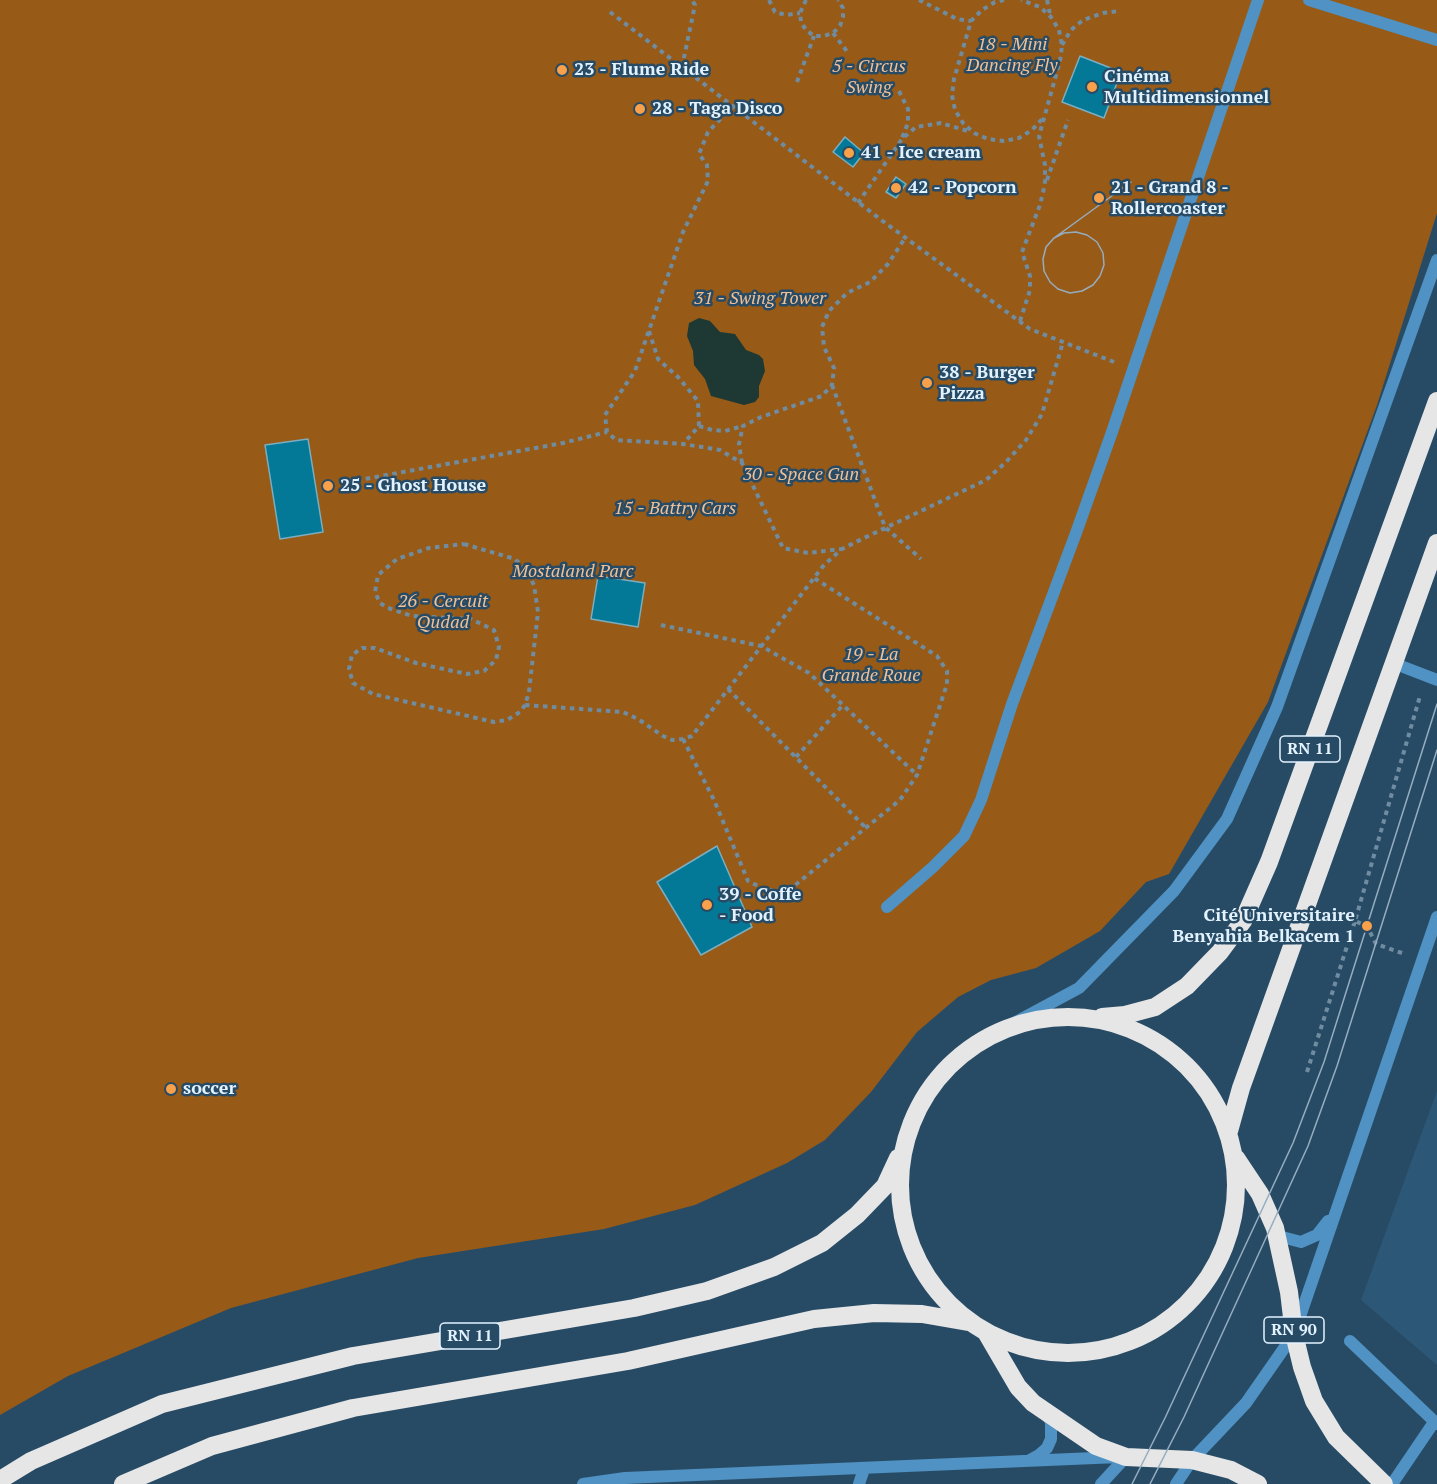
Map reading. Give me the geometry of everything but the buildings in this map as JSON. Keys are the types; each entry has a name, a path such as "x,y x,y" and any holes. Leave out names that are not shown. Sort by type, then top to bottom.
{"highway":[{"name":"RN 11","path":"1095,1018 1125,1015 1155,1007 1186,986 1220,952 1243,921 1269,862 1437,401"},
{"name":"RN 11","path":"1229,1131 1240,1088 1437,543"},
{"path":"1046,1017 1095,1018 1139,1032 1178,1056 1209,1090 1229,1131 1236,1158 1236,1212 1219,1263 1187,1306 1143,1337 1092,1353 1038,1352 987,1334 968,1322 933,1287 909,1244 899,1196 903,1146 923,1099 956,1059 999,1031 1046,1017"},
{"name":"RN 11","path":"0,1480 31,1461 162,1404 353,1356 634,1308 718,1287 774,1267 822,1243 857,1215 885,1186 903,1146"},
{"name":"RN 90","path":"1236,1158 1260,1194 1275,1228 1289,1292 1294,1334 1314,1401 1336,1437 1384,1484"},
{"path":"123,1484 212,1446 352,1407 628,1360 814,1319 893,1313 922,1314 968,1322"},
{"path":"987,1334 1018,1388 1040,1408 1096,1446 1125,1457 1192,1460 1231,1470 1258,1484"}],"street":[{"path":"887,907 964,836 977,809 1012,704 1080,522 1258,0"},
{"path":"1309,0 1437,40"},
{"path":"999,1031 1079,988 1174,891 1227,819 1277,706 1437,260"},
{"path":"1393,663 1432,678"},
{"path":"1176,1484 1192,1460 1246,1403 1294,1334 1437,917"},
{"path":"1275,1228 1282,1237 1291,1241 1308,1240 1317,1235 1334,1212"},
{"path":"1350,1341 1436,1423 1392,1484"},
{"path":"1026,1462 1047,1448 1051,1440 1051,1421 1040,1408"},
{"path":"583,1484 1125,1457"},
{"path":"1101,1484 1125,1457"},
{"path":"859,1484 864,1469"}],"path":[{"path":"682,67 695,5 692,0"},
{"path":"769,0 775,12 786,15 800,13"},
{"path":"806,0 800,13 801,22 814,36 833,33 840,26 843,8 838,0"},
{"path":"920,0 957,19 971,21"},
{"path":"974,133 963,123 955,110 952,94 954,79 971,21 996,1 1004,0"},
{"path":"1021,0 1040,7 1051,17 1059,30 1062,46 1039,136 1046,184"},
{"path":"1047,0 1051,17"},
{"path":"1062,46 1071,30 1083,20 1103,13 1119,11"},
{"path":"610,12 858,203 1030,329 1132,369"},
{"path":"833,33 849,54"},
{"path":"797,82 814,36"},
{"path":"858,203 902,139 909,123 908,109 899,92"},
{"path":"733,106 708,132 699,154 707,165 708,181 683,232 635,371 605,415 607,432 615,440 683,444 720,450 742,464"},
{"path":"902,139 916,128 941,123 961,127 988,139 1004,141 1019,138 1043,119"},
{"path":"1020,321 1030,290 1030,276 1022,252 1068,120"},
{"path":"905,238 888,264 870,282 847,293 829,310 822,327 824,347 834,368 832,386 885,527 921,559"},
{"path":"649,329 658,359 678,377 698,401 699,426 683,444"},
{"path":"525,705 623,712 672,740 683,740 692,736 824,565 842,549 986,480 1006,462 1026,440 1042,414 1063,342"},
{"path":"699,426 725,431 743,426 761,417 822,396 832,386"},
{"path":"743,426 739,444 742,464 783,548 808,553 842,549"},
{"path":"348,482 563,443 607,432"},
{"path":"464,544 515,559 526,570 534,585 538,612 529,692 525,705 520,712 507,720 494,722 373,694 353,683 349,669 352,655 362,648 375,648 416,663 467,674 484,671 496,660 499,647 494,630 471,619 412,616 388,608 380,603 375,592 378,575 397,559 429,548 464,544"},
{"path":"683,740 714,800 748,882 768,891 794,886 900,800 917,775 947,684 947,671 937,656 814,578"},
{"path":"661,625 761,646 809,673 917,775"},
{"path":"1307,1072 1432,678"},
{"path":"728,689 866,828"},
{"path":"796,758 843,705"},
{"path":"1355,921 1366,926 1376,944 1422,960"}],"shaded area":[{"path":"699,318 710,321 720,332 735,334 746,350 763,359 765,371 759,386 759,397 755,402 744,405 711,396 705,379 694,365 693,351 687,336 689,323"},
{"path":"1437,1091 1437,1365 1361,1300"}],"green space":[{"name":"Mostaland Parc","path":"0,0 1437,0 1437,213 1377,405 1268,702 1169,874 1146,882 1100,931 1036,968 991,980 958,997 917,1032 871,1092 825,1140 787,1163 695,1205 604,1229 418,1258 231,1308 68,1376 0,1415"}],"tram line":[{"path":"1054,238 1064,233 1076,232 1087,235 1097,242 1103,253 1104,265 1093,285 1082,291 1070,293 1058,289 1050,282 1044,271 1043,259 1046,247 1054,238 1131,182"},
{"path":"1132,1484 1293,1143 1324,1062 1437,704"},
{"path":"1150,1484 1184,1417 1308,1146 1337,1066 1437,750"}],"place":[{"name":"23 - Flume Ride","path":"562,70"},
{"name":"Cinéma Multidimensionnel","path":"1092,87"},
{"name":"28 - Taga Disco","path":"640,109"},
{"name":"41 - Ice cream","path":"849,153"},
{"name":"42 - Popcorn","path":"896,188"},
{"name":"21 - Grand 8 - Rollercoaster","path":"1099,198"},
{"name":"38 - Burger Pizza","path":"927,383"},
{"name":"25 - Ghost House","path":"328,486"},
{"name":"39 - Coffe - Food","path":"707,905"},
{"name":"Cité Universitaire Benyahia Belkacem 1","path":"1367,926"},
{"name":"soccer","path":"171,1089"}],"park label":[{"name":"18 - Mini Dancing Fly","path":"1012,55"},
{"name":"5 - Circus Swing","path":"869,77"},
{"name":"31 - Swing Tower","path":"760,299"},
{"name":"30 - Space Gun","path":"801,475"},
{"name":"15 - Battry Cars","path":"675,509"},
{"name":"26 - Cercuit Qudad","path":"443,612"},
{"name":"19 - La Grande Roue","path":"871,665"}]}
